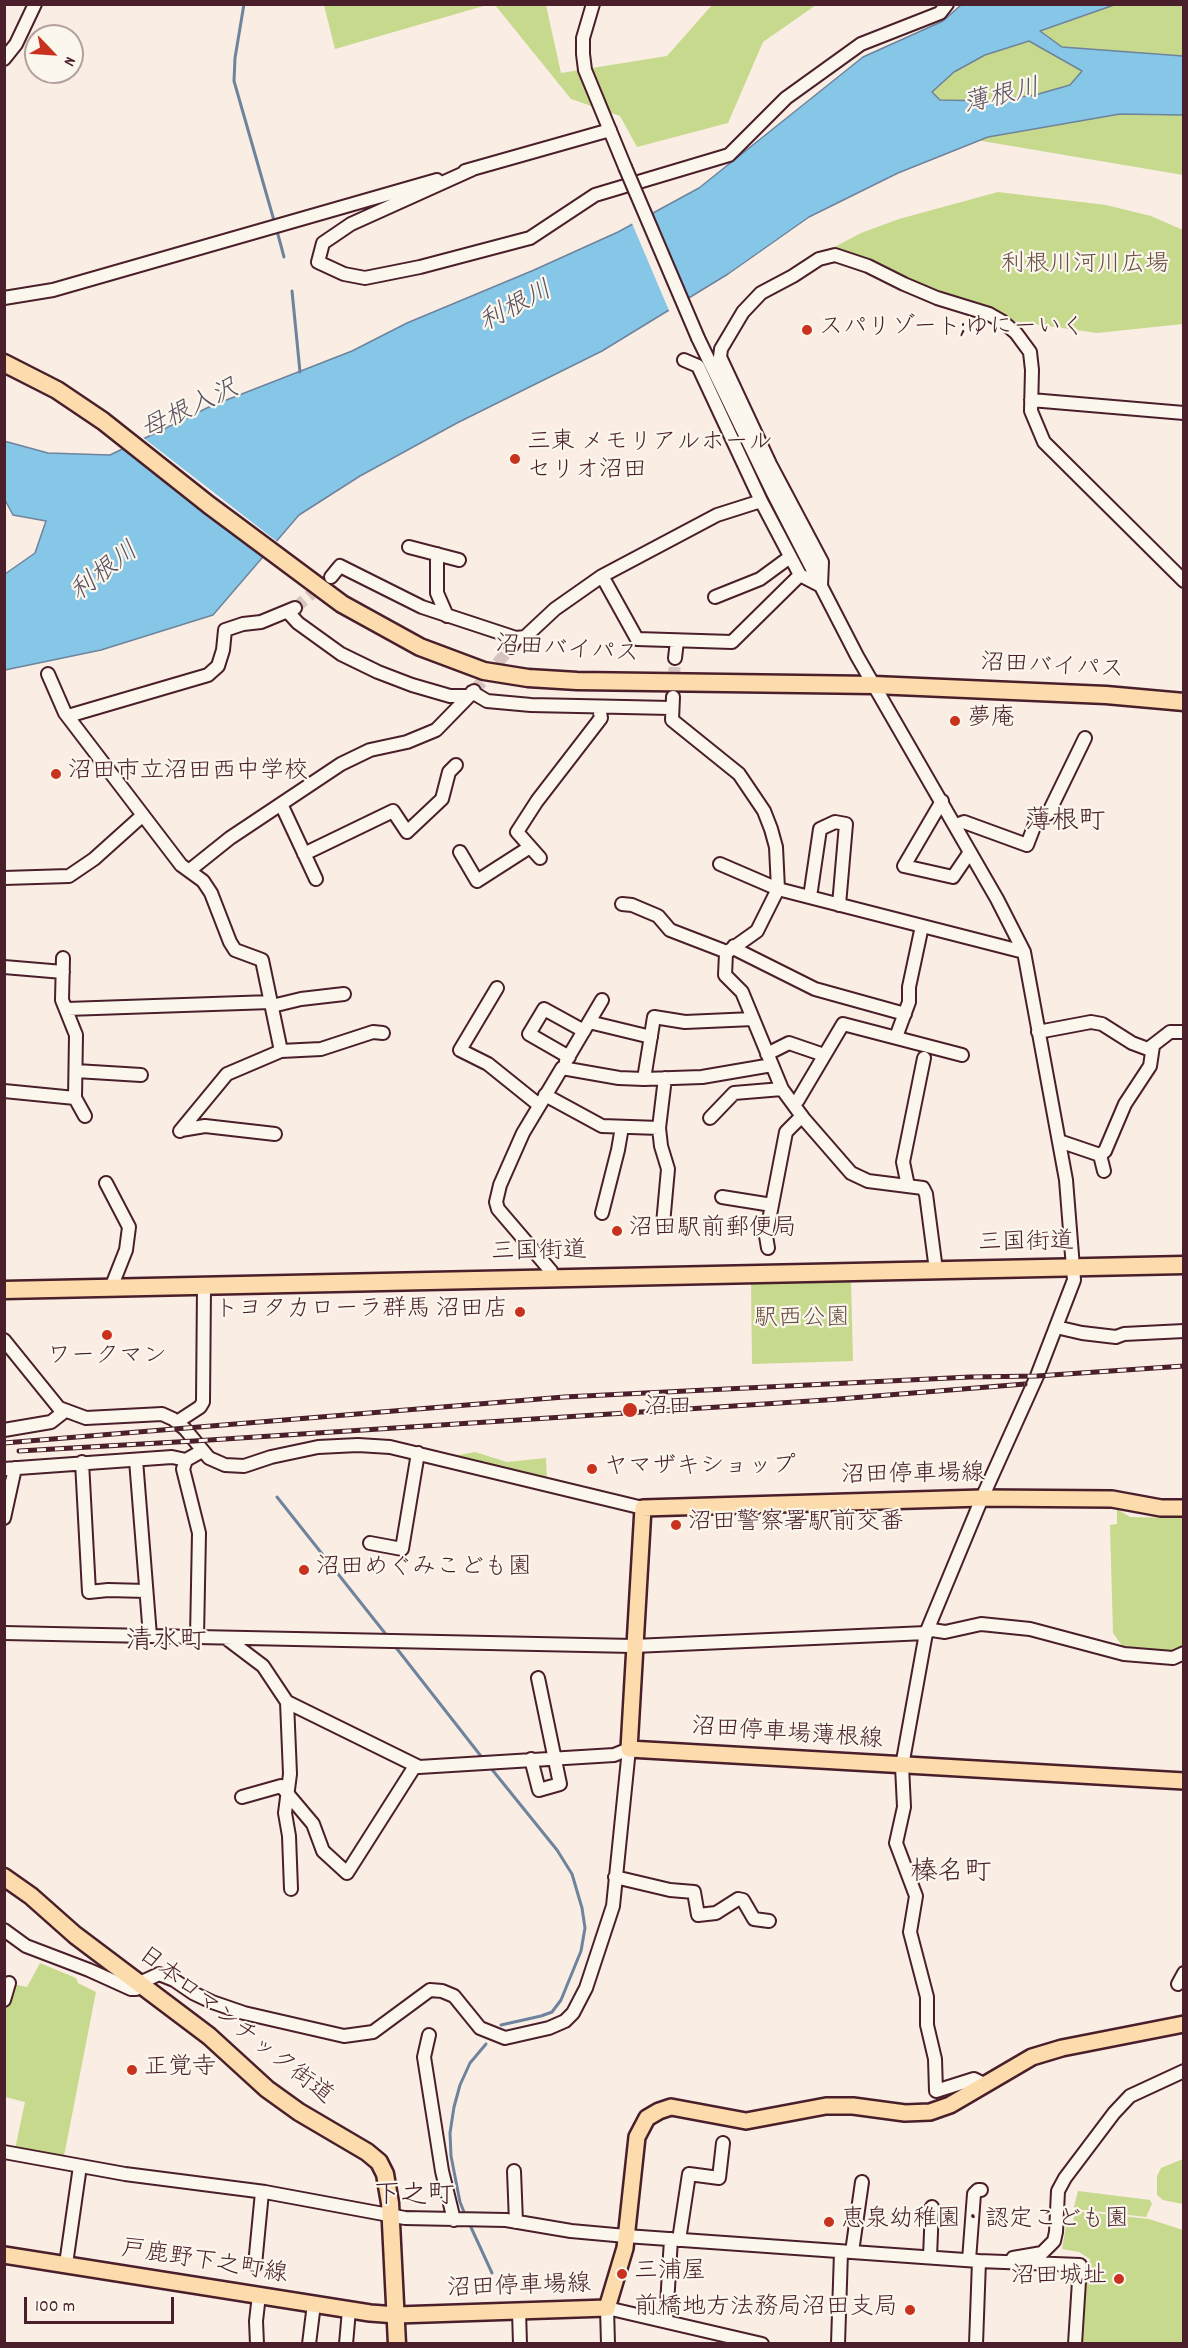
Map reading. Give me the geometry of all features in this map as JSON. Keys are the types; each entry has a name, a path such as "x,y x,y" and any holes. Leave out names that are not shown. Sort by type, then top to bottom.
{"highway":[{"name":"沼田バイパス","path":"4,363 57,390 104,421 315,585 367,619 420,647 466,666 506,675 577,681 874,685 1106,695 1184,702"},
{"name":"三国街道","path":"4,1290 1184,1265"},
{"name":"日本ロマンチック街道","path":"4,1877 31,1896 75,1935 209,2036 283,2101 373,2156 379,2162 385,2174 392,2216 397,2343"}],"main road":[{"name":"沼田停車場線","path":"643,1508 982,1497 1112,1499 1161,1508 1184,1508"},
{"path":"629,1749 643,1508"},
{"name":"沼田停車場薄根線","path":"629,1749 1184,1781"},
{"name":"沼田停車場線","path":"397,2315 607,2308 617,2279 626,2236 637,2137 647,2118 659,2111 670,2107 746,2121 826,2106 853,2106 904,2113 930,2112 950,2105 1032,2057 1049,2051 1184,2024"},
{"name":"戸鹿野下之町線","path":"4,2255 349,2310 397,2315"}],"street":[{"path":"4,59 16,44 34,4"},
{"path":"593,4 583,38 585,70 698,338 767,482 821,586 912,753 956,825 1024,952 1066,1180 1074,1280 926,1633 902,1766 904,1808 896,1844 916,1896 910,1932 927,1997 927,2025 935,2059 936,2091 974,2079 984,2084"},
{"path":"473,169 351,225 323,243 318,262 344,274 365,278 420,267 530,238 595,195 729,155 786,98 861,44 940,12 947,4"},
{"path":"4,298 53,290 610,130"},
{"path":"821,586 822,562 770,464 720,357 743,312 761,293 819,259 835,255 868,266 920,291 988,314 1004,322 1024,342 1029,352 1032,370 1031,411 1044,442 1184,581"},
{"path":"684,360 701,365 761,501 800,575 821,586"},
{"path":"1031,400 1184,413"},
{"path":"331,577 340,567 422,607 513,643 525,637 555,609 602,576 717,515 761,501"},
{"path":"409,547 459,560"},
{"path":"437,554 437,593 447,616"},
{"path":"715,597 760,579 790,557"},
{"path":"602,576 637,639 732,642 800,575"},
{"path":"68,716 208,675 218,666 223,650 225,630 243,624 261,622 292,610 298,623 341,654 378,672 450,696 471,693 488,701 599,707 672,703 672,720 738,774 764,811 776,847 778,889 757,931 730,949 725,975 742,992 782,1089 850,1173 868,1181 923,1188 926,1194 936,1270"},
{"path":"675,658 677,641"},
{"path":"48,674 68,716 181,865 203,881 211,893 235,950 262,960 280,1051"},
{"path":"190,870 230,838 341,764 370,750 406,742 436,730 471,693"},
{"path":"540,858 517,832 537,801 601,718 599,707"},
{"path":"956,825 964,822 1027,845 1037,819 1048,814 1085,738"},
{"path":"304,854 393,811 406,832 442,799 449,772 456,765"},
{"path":"942,801 904,866 953,877 970,852"},
{"path":"281,804 316,879"},
{"path":"4,878 69,876 94,859 143,815"},
{"path":"810,897 820,828 835,822 846,824 839,905"},
{"path":"460,852 477,881 530,848"},
{"path":"720,864 778,889 1024,952"},
{"path":"622,904 632,905 658,916 670,930 737,950 815,989 905,1014"},
{"path":"896,1037 909,1002 909,987 922,926"},
{"path":"63,958 62,1000 76,1035 75,1098 85,1116"},
{"path":"4,967 63,972"},
{"path":"497,988 460,1050 488,1064 542,1100 602,1126 659,1128"},
{"path":"67,1009 271,1004 344,994"},
{"path":"554,1278 551,1271 498,1209 496,1194 523,1133 602,1000"},
{"path":"569,1057 529,1034 544,1009 586,1027 651,1036"},
{"path":"644,1079 654,1017 685,1022 753,1018"},
{"path":"1038,1032 1091,1022 1102,1024 1132,1043 1148,1049 1170,1032 1184,1032"},
{"path":"793,1104 798,1101 843,1024 962,1055"},
{"path":"275,1134 206,1126 180,1131 227,1074 280,1051 321,1049 373,1032 383,1033"},
{"path":"562,1068 619,1078 702,1077 770,1060 789,1042 824,1055"},
{"path":"1100,1155 1105,1151 1125,1104 1150,1066 1154,1046"},
{"path":"908,1186 903,1162 924,1058"},
{"path":"75,1071 141,1076"},
{"path":"663,1224 668,1169 661,1146 659,1128 665,1078"},
{"path":"710,1118 734,1093 782,1089"},
{"path":"4,1091 75,1098"},
{"path":"768,1248 766,1236 786,1132 802,1116"},
{"path":"602,1213 622,1127"},
{"path":"1059,1141 1100,1155"},
{"path":"1100,1155 1104,1171"},
{"path":"106,1184 129,1227 126,1250 111,1288"},
{"path":"722,1197 772,1205"},
{"path":"177,1422 201,1407 203,1402 204,1287"},
{"path":"1056,1327 1116,1337 1124,1334 1184,1331"},
{"path":"4,1340 59,1408 86,1419 162,1414 177,1422 209,1458 235,1467 318,1447 377,1445 643,1508"},
{"path":"4,1430 51,1422 65,1411"},
{"path":"197,1637 199,1533 183,1469 186,1460 202,1450"},
{"path":"370,1543 402,1549 418,1453"},
{"path":"4,1518 10,1468 172,1457 186,1460"},
{"path":"136,1460 150,1636"},
{"path":"81,1462 89,1592 146,1591"},
{"path":"4,1633 634,1646 926,1633 932,1630 945,1632 981,1624 1030,1629 1124,1654 1173,1658 1184,1653"},
{"path":"4,1930 26,1946 131,1989 136,1989 151,1977 159,1974 223,2006 344,2036 373,2032 430,1990 442,1991 454,1996 480,2028 505,2038 549,2028 565,2021 573,2013 582,1996 613,1906 629,1749 614,1755 415,1766 287,1702 263,1666 226,1638"},
{"path":"531,1759 539,1790 560,1784 538,1678"},
{"path":"287,1702 290,1774 285,1813 289,1836 291,1889"},
{"path":"242,1797 281,1786 313,1824 323,1851 347,1873 415,1766"},
{"path":"615,1877 670,1890 694,1892 698,1915 716,1913 738,1899 743,1900 754,1919 769,1921"},
{"path":"4,2000 9,1983"},
{"path":"429,2035 424,2057 442,2171 454,2220"},
{"path":"1008,2263 1014,2257 1042,2253 1054,2241 1058,2191 1065,2178 1114,2113 1130,2096 1184,2072"},
{"path":"666,2321 675,2240 689,2174 719,2178 723,2143"},
{"path":"4,2152 80,2166 262,2192 392,2216 516,2222 571,2231 675,2240 974,2261 1080,2265 1075,2343"},
{"path":"66,2264 80,2166"},
{"path":"514,2171 516,2222"},
{"path":"838,2343 847,2252 862,2182"},
{"path":"976,2343 974,2194 981,2190"},
{"path":"255,2265 262,2192"},
{"path":"930,2257 932,2207"},
{"path":"257,2343 256,2321 259,2295"},
{"path":"309,2343 314,2304"},
{"path":"608,2343 607,2308 747,2342 762,2343"},
{"path":"346,2343 349,2310"},
{"path":"519,2311 520,2343"}],"green space":[{"path":"324,4 487,5 335,49"},
{"path":"495,5 546,5 561,73 667,56 712,5 816,5 763,42 728,123 637,147 620,116 571,99"},
{"path":"1005,5 1183,5 1183,175 828,115"},
{"name":"利根川河川広場","path":"998,192 1106,205 1151,216 1183,230 1183,324 1097,333 1006,320 870,264 827,251 861,233 899,219"},
{"name":"駅西公園","path":"851,1279 853,1361 752,1364 751,1281"},
{"path":"475,1452 507,1462 546,1458 547,1481 451,1459 454,1456"},
{"path":"1117,1509 1130,1517 1183,1518 1183,1649 1171,1654 1125,1650 1113,1633 1110,1525 1117,1524"},
{"path":"40,1963 76,1978 78,1983 96,1992 64,2156 15,2149 25,2102 5,2097 5,2007 12,1984 27,1987"},
{"path":"1183,2159 1183,2204 1163,2200 1157,2195 1157,2176 1161,2168"},
{"path":"1078,2191 1150,2200 1152,2204 1146,2217 1076,2209 1074,2207"},
{"path":"1075,2211 1149,2219 1183,2230 1183,2343 1077,2343 1082,2278 1089,2269 1090,2259 1079,2252 1062,2249 1066,2226 1072,2227"}],"water":[{"name":"利根川","path":"961,5 1114,5 1040,31 1062,47 1183,56 1183,115 1120,114 988,137 898,173 809,217 728,274 602,351 457,423 360,476 299,515 213,615 101,650 5,670 5,574 35,553 46,521 13,515 5,500 4,441 48,453 110,455 211,406 352,351 407,323 534,270 618,232 699,188 863,57 943,21","holes":["1029,41 1082,71 1070,85 1035,95 989,101 940,100 932,92 954,72 985,55"]}],"pier":[{"path":"651,211 690,301 670,313 631,221"},
{"path":"141,436 279,543 267,557 124,445"}],"waterway":[{"name":"母根入沢","path":"244,4 235,58 234,81 275,224"},
{"name":"母根入沢","path":"277,231 284,257"},
{"name":"母根入沢","path":"292,291 300,372"},
{"path":"277,1497 388,1637"},
{"path":"394,1645 484,1760"},
{"path":"490,1767 557,1850 572,1874 585,1928 581,1951 561,2000 552,2012 501,2025"},
{"path":"466,2217 460,2202 451,2156 450,2133 460,2085 470,2063 486,2044"},
{"path":"469,2223 492,2273"}],"tunnel":[{"path":"295,608 331,577"},
{"path":"474,691 511,647"},
{"path":"673,697 675,658"}],"railway":[{"path":"4,1443 564,1397 970,1377 1037,1376 1184,1366"},
{"path":"19,1451 826,1400 1025,1384"}],"place":[{"name":"スパリゾート;ゆにーいく","path":"807,330"},
{"name":"三東 メモリアルホール セリオ沼田","path":"515,459"},
{"name":"夢庵","path":"955,721"},
{"name":"沼田市立沼田西中学校","path":"56,774"},
{"name":"沼田駅前郵便局","path":"617,1231"},
{"name":"トヨタカローラ群馬 沼田店","path":"520,1312"},
{"name":"ワークマン","path":"107,1335"},
{"name":"沼田","path":"630,1410"},
{"name":"ヤマザキショップ","path":"592,1469"},
{"name":"沼田警察署駅前交番","path":"676,1525"},
{"name":"沼田めぐみこども園","path":"304,1570"},
{"name":"正覚寺","path":"132,2070"},
{"name":"恵泉幼稚園・認定こども園","path":"829,2222"},
{"name":"三浦屋","path":"622,2274"},
{"name":"沼田城址","path":"1119,2279"},
{"name":"前橋地方法務局沼田支局","path":"910,2310"}],"district":[{"name":"薄根町","path":"1065,824"},
{"name":"清水町","path":"166,1644"},
{"name":"榛名町","path":"951,1875"},
{"name":"下之町","path":"414,2198"}],"water label":[{"name":"薄根川","path":"1002,99"}]}
